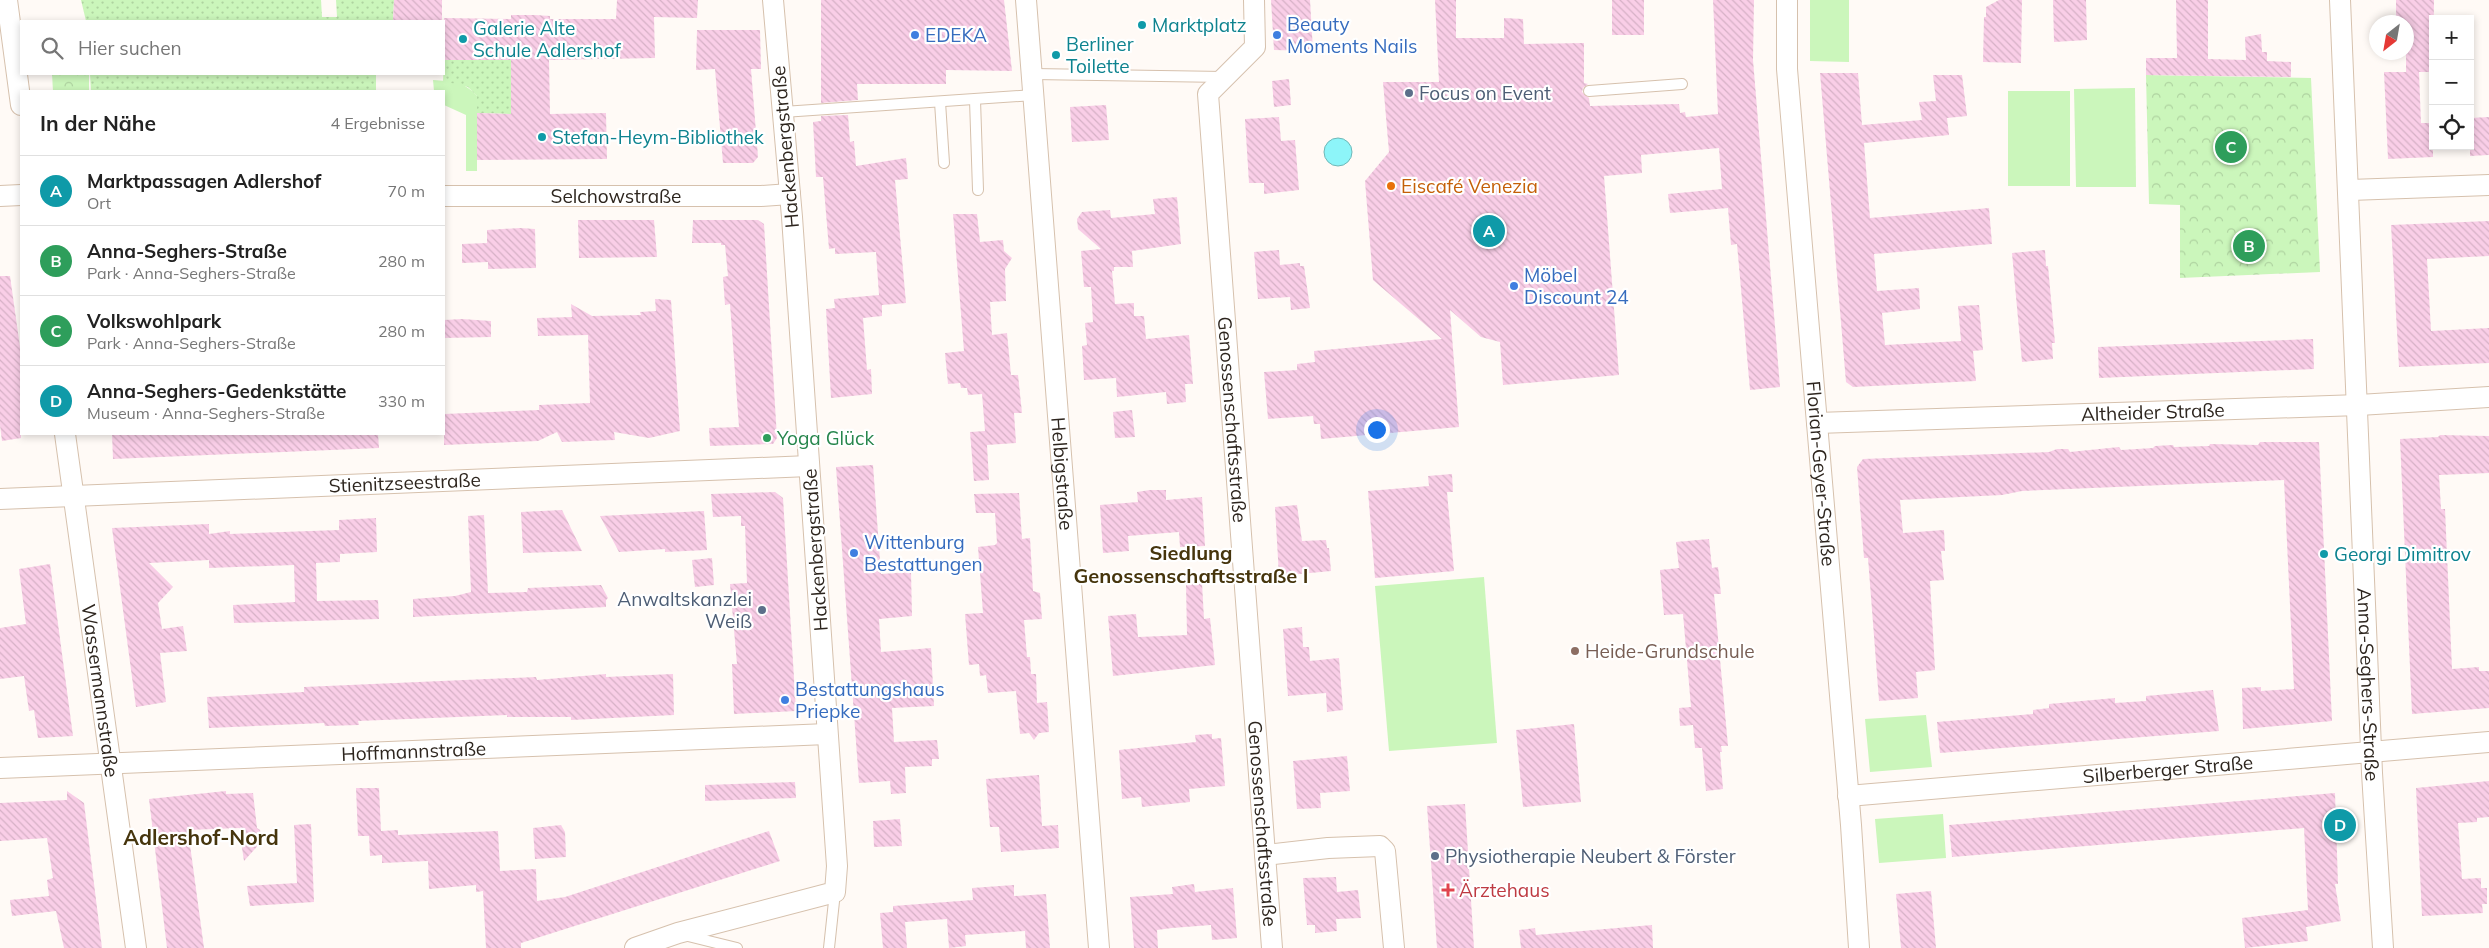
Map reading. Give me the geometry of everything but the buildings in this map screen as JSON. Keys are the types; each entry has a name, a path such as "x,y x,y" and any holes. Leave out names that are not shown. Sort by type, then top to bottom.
{"street":[{"path":"7,0 20,98"},
{"name":"Hackenbergstraße","path":"773,0 790,194 837,866 835,892"},
{"name":"Helbigstraße","path":"1026,0 1099,948"},
{"name":"Genossenschaftsstraße","path":"1254,0 1255,47 1208,94 1272,948"},
{"name":"Florian-Geyer-Straße","path":"1787,0 1787,69 1859,948"},
{"name":"Anna-Seghers-Straße","path":"2340,0 2350,190 2372,752 2383,948"},
{"path":"2350,190 2489,185"},
{"name":"Selchowstraße","path":"445,196 762,196 790,194"},
{"path":"0,196 20,196"},
{"name":"Altheider Straße","path":"1816,423 2358,405 2489,397"},
{"name":"Wassermannstraße","path":"65,435 136,948"},
{"name":"Stienitzseestraße","path":"0,499 809,466"},
{"name":"Hoffmannstraße","path":"0,768 827,734"},
{"name":"Silberberger Straße","path":"1848,796 2489,742"},
{"path":"1265,855 1328,848 1380,846 1386,851 1394,948"},
{"path":"635,948 678,933 835,892"}],"lane":[{"path":"1033,74 1224,77"},
{"path":"1588,90 1682,84"},
{"path":"783,112 1034,95"},
{"path":"975,100 978,190"},
{"path":"940,102 944,163"},
{"path":"829,948 835,892"},
{"path":"678,933 736,948"}],"green space":[{"path":"81,0 321,0 322,17 337,17 336,0 394,0 393,20 86,20"},
{"path":"1810,0 1849,0 1849,62 1810,61"},
{"path":"445,60 511,60 511,114 477,113 477,96 468,87 443,81"},
{"path":"52,75 89,75 89,90 53,90"},
{"path":"90,75 376,75 376,90 91,90"},
{"path":"2146,75 2311,78 2320,272 2180,278 2180,205 2149,204"},
{"path":"433,80 446,81 463,85 477,96 477,171 466,171 466,115 445,105 445,90 434,90"},
{"path":"2135,88 2136,187 2076,187 2074,89"},
{"path":"2008,91 2070,91 2070,186 2008,186"},
{"path":"1484,577 1497,743 1389,751 1375,586"},
{"path":"1926,715 1932,767 1870,772 1865,719"},
{"path":"1943,814 1946,858 1879,863 1875,819"}],"water":[{"path":"1338,138 1348,142 1352,152 1348,162 1338,166 1328,162 1324,152 1328,142"}],"place":[{"name":"Marktplatz","path":"1142,25"},
{"name":"EDEKA","path":"915,35"},
{"name":"Beauty Moments Nails","path":"1277,35"},
{"name":"Galerie Alte Schule Adlershof","path":"463,39"},
{"name":"Berliner Toilette","path":"1056,55"},
{"name":"Focus on Event","path":"1409,93"},
{"name":"Stefan-Heym-Bibliothek","path":"542,137"},
{"name":"Volkswohlpark","path":"2231,147"},
{"name":"Eiscafé Venezia","path":"1391,186"},
{"name":"Marktpassagen Adlershof","path":"1489,231"},
{"name":"Anna-Seghers-Straße","path":"2249,246"},
{"name":"Möbel Discount 24","path":"1514,286"},
{"name":"Yoga Glück","path":"767,438"},
{"name":"Wittenburg Bestattungen","path":"854,553"},
{"name":"Georgi Dimitrov","path":"2324,554"},
{"name":"Anwaltskanzlei Weiß","path":"762,610"},
{"name":"Heide-Grundschule","path":"1575,651"},
{"name":"Bestattungshaus Priepke","path":"785,700"},
{"name":"Anna-Seghers-Gedenkstätte","path":"2340,825"},
{"name":"Physiotherapie Neubert & Förster","path":"1435,856"},
{"name":"Ärztehaus","path":"1448,890"}],"district":[{"name":"Siedlung Genossenschaftsstraße I","path":"1191,564"},
{"name":"Adlershof-Nord","path":"201,838"}]}
